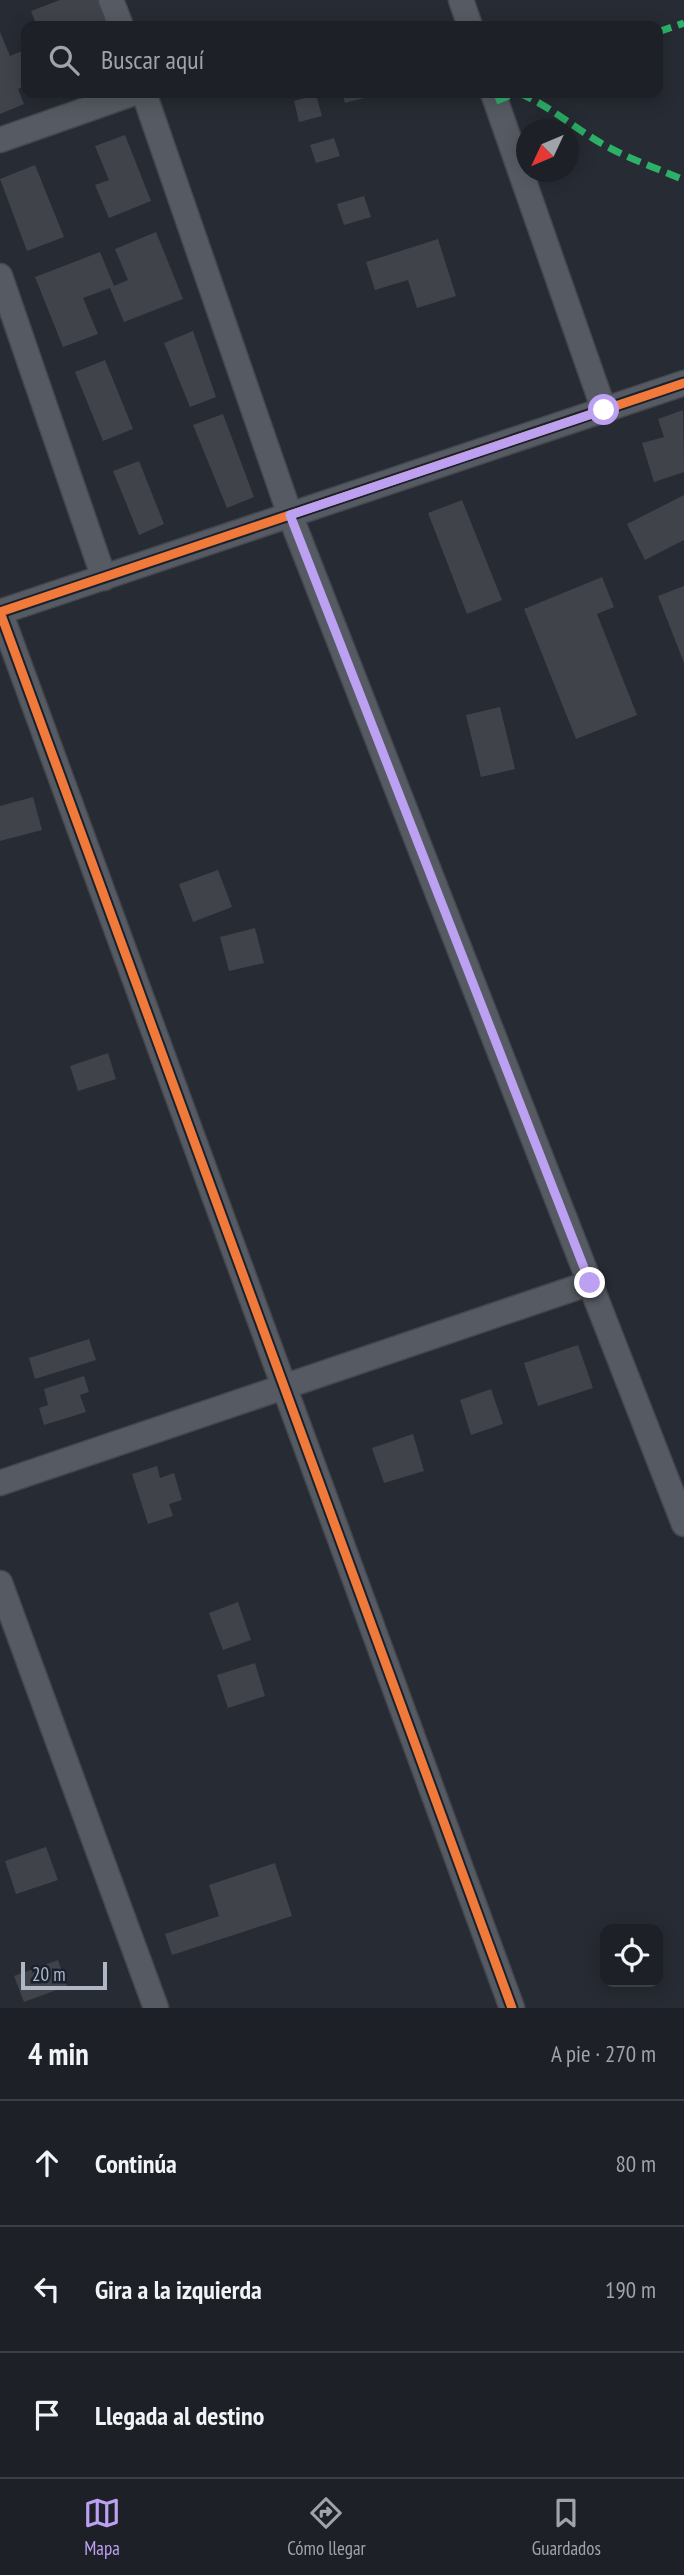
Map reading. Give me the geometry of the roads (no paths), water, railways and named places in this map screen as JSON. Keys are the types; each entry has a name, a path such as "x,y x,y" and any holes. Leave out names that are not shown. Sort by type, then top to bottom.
{"street":[{"path":"111,0 119,21"},
{"path":"461,0 468,21"},
{"path":"0,140 120,98"},
{"path":"146,98 290,515 684,1524"},
{"path":"495,98 604,410"},
{"path":"0,276 104,578"},
{"path":"512,2008 0,612 684,383"},
{"path":"0,1483 590,1283"},
{"path":"0,1583 156,2008"}]}
